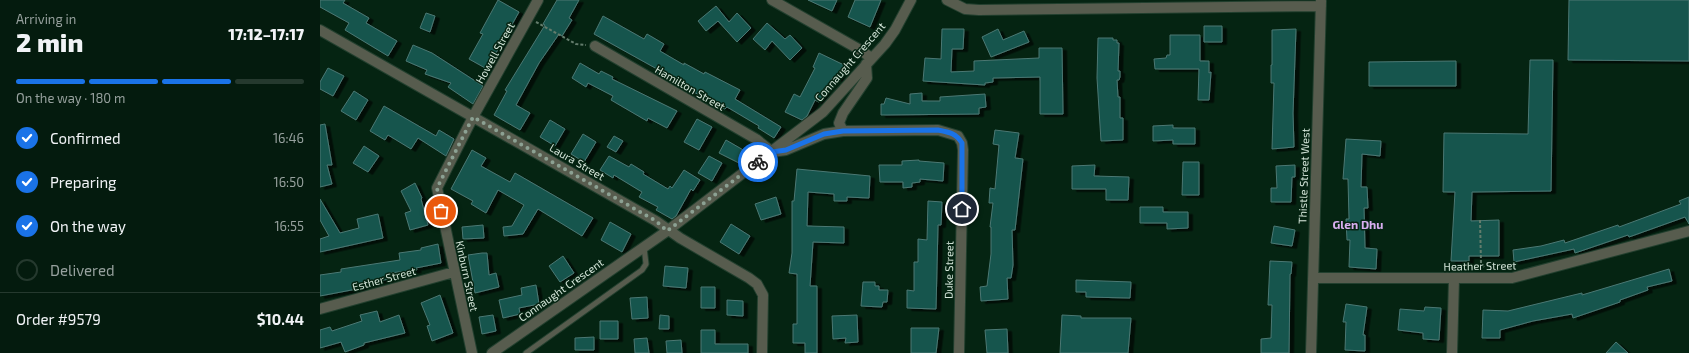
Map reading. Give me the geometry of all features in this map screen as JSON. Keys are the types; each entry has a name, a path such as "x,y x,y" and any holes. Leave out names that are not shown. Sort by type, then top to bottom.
{"street":[{"path":"772,0 862,51 869,61 868,78 843,113 840,123 843,131"},
{"name":"Connaught Crescent","path":"492,353 667,231 823,112 895,30 911,0"},
{"path":"947,0 965,10 1321,3"},
{"name":"Howell Street","path":"473,117 528,18 534,1"},
{"name":"Thistle Street West","path":"1311,353 1321,3"},
{"name":"Laura Street","path":"320,30 656,221 667,231 757,284 763,295 762,353"},
{"name":"Hamilton Street","path":"595,46 756,139 772,152"},
{"name":"Kinburn Street","path":"472,353 437,188 473,117"},
{"name":"Duke Street","path":"772,152 786,150 824,134 843,131 938,130 958,136 962,143 959,353"},
{"name":"Heather Street","path":"1313,278 1454,279 1523,277 1689,232"},
{"name":"Esther Street","path":"320,309 454,272"},
{"path":"1452,353 1454,279"}],"lane":[{"path":"526,353 642,270 646,259 644,247"}],"path":[{"path":"528,18 576,44 595,46"},
{"path":"1480,220 1481,263 1486,270"}],"building":[{"path":"320,0 345,0 343,3 369,18 366,23 397,41 388,56 345,30 349,23 320,7"},
{"path":"498,0 519,12 487,69 469,59 483,34 480,33"},
{"path":"557,0 579,0 569,18 572,20 562,36 559,34 539,63 516,105 530,113 520,130 494,115 507,91 505,90 545,25 543,24"},
{"path":"808,0 837,0 832,11"},
{"path":"855,0 881,0 870,27 848,17"},
{"path":"1569,0 1689,0 1689,61 1568,60"},
{"path":"716,6 729,22 737,13 751,28 737,42 718,21 706,31 698,21"},
{"path":"426,13 435,16 430,32 420,28"},
{"path":"603,16 644,39 647,34 664,44 660,51 684,65 684,63 704,74 705,72 740,90 735,99 781,127 774,138 758,128 759,126 727,107 725,109 669,80 655,72 657,69 594,34"},
{"path":"767,23 785,39 790,35 802,48 790,60 772,41 765,50 753,39"},
{"path":"1204,26 1222,26 1222,42 1204,42"},
{"path":"942,29 964,29 963,49 952,49 951,72 974,71 974,61 1039,58 1039,48 1062,48 1063,114 1040,114 1040,77 993,78 993,82 985,83 985,85 923,81 925,58 941,59"},
{"path":"998,29 1003,40 1024,31 1029,42 991,57 982,37"},
{"path":"1296,29 1293,113 1294,147 1272,149 1274,83 1271,83 1272,30"},
{"path":"1170,35 1200,35 1200,61 1209,61 1209,73 1211,72 1209,100 1198,100 1199,69 1155,69 1154,59 1166,58 1167,55 1170,55"},
{"path":"1098,38 1113,38 1113,40 1117,40 1117,43 1119,43 1118,71 1120,71 1120,77 1119,80 1117,80 1118,97 1120,97 1120,118 1123,118 1123,140 1101,141 1097,78"},
{"path":"413,45 432,53 483,86 473,104 448,87 451,83 425,74 427,70 406,61"},
{"path":"819,53 844,65 838,79 833,77 819,102 815,100 807,116 802,120 785,112 794,94 800,97 815,68 813,67"},
{"path":"1530,60 1553,60 1551,191 1472,192 1471,221 1499,220 1499,256 1469,256 1469,261 1451,261 1455,192 1443,192 1444,133 1528,134"},
{"path":"1456,61 1456,86 1369,86 1369,62"},
{"path":"580,63 599,74 601,71 613,77 612,79 677,111 667,128 648,118 647,121 611,100 613,96 588,83 586,87 572,78"},
{"path":"328,68 344,76 333,96 320,89 320,82"},
{"path":"354,91 368,100 356,120 341,111"},
{"path":"922,93 922,101 940,101 940,97 985,94 986,107 979,108 979,114 881,115 881,104 884,104 886,98 910,104 910,94"},
{"path":"384,106 436,136 439,130 454,139 446,156 418,138 411,149 388,135 385,140 370,131"},
{"path":"697,119 712,127 699,150 684,142"},
{"path":"550,120 565,129 555,146 540,137"},
{"path":"325,124 332,165 327,165 332,184 320,187 320,125"},
{"path":"1173,125 1173,128 1195,128 1195,144 1173,144 1173,140 1153,141 1153,126"},
{"path":"995,130 1019,133 1015,158 1023,159 1015,230 1012,230 1013,265 1011,278 1007,278 1008,299 981,301 980,287 987,286 991,254 990,227 993,203 989,203 990,188 995,189 999,145 993,144"},
{"path":"583,134 596,142 584,162 571,154"},
{"path":"614,136 623,141 616,152 607,147"},
{"path":"1346,139 1381,141 1380,156 1362,154 1361,187 1367,187 1368,208 1364,208 1365,248 1377,249 1376,269 1349,267 1350,240 1347,240 1346,219 1349,219 1348,179 1343,179"},
{"path":"726,140 745,151 739,163 719,153"},
{"path":"364,146 379,156 368,172 353,163"},
{"path":"472,150 486,158 481,166 510,182 515,173 593,218 582,236 538,209 523,234 504,236 503,227 512,226 524,205 498,190 486,213 471,204 473,201 451,189"},
{"path":"609,156 629,167 631,164 644,172 643,174 668,189 670,186 672,188 684,170 700,180 693,191 691,189 676,216 672,219 656,210 658,207 639,197 642,192 614,175 613,178 600,170"},
{"path":"709,156 722,163 712,181 698,173"},
{"path":"919,160 944,163 943,181 920,179 920,182 912,183 912,187 903,188 903,182 880,182 879,165 902,165 902,161"},
{"path":"1183,162 1199,162 1199,195 1182,195"},
{"path":"1095,165 1094,176 1129,177 1128,200 1106,200 1106,189 1072,189 1072,166"},
{"path":"1295,165 1295,177 1292,177 1291,202 1271,202 1271,188 1277,188 1276,166"},
{"path":"797,169 870,176 869,198 847,197 847,201 834,201 834,194 808,192 807,226 844,227 844,243 813,242 810,286 817,286 817,353 805,353 805,343 793,343 793,324 797,324 797,274 789,273 792,253 792,201 794,201"},
{"path":"415,183 422,198 428,225 410,230 405,213 411,211 401,191"},
{"path":"776,197 781,214 761,220 755,204"},
{"path":"1689,197 1689,224 1685,217 1629,237 1628,235 1575,253 1574,249 1514,262 1513,250 1541,246 1564,240 1565,243 1618,225 1619,227 1681,204 1679,201"},
{"path":"320,199 340,233 359,228 357,219 378,214 383,238 320,252 320,239 329,236 320,220"},
{"path":"928,201 942,202 941,225 938,225 936,309 907,308 907,290 914,291 914,262 918,262 918,239 927,240"},
{"path":"1140,207 1163,207 1163,212 1188,212 1188,228 1167,229 1167,223 1140,223"},
{"path":"610,222 631,234 622,252 601,240"},
{"path":"731,224 750,236 739,254 720,242"},
{"path":"483,225 484,238 463,239 462,227"},
{"path":"1274,226 1295,230 1292,246 1271,243"},
{"path":"438,244 441,263 416,268 417,270 389,273 390,279 362,283 362,288 320,296 320,275 341,272 341,269 400,260 399,253 421,250 421,248"},
{"path":"487,253 489,275 496,273 499,287 475,293 468,255"},
{"path":"563,256 574,273 560,282 549,266"},
{"path":"1270,261 1292,262 1290,274 1289,353 1261,353 1261,339 1271,338 1272,305 1268,305"},
{"path":"665,266 688,268 686,288 663,286"},
{"path":"1669,269 1672,281 1647,287 1648,290 1620,300 1620,302 1573,318 1572,314 1533,321 1500,330 1500,338 1482,338 1483,310 1508,311 1582,293 1582,295"},
{"path":"1076,280 1131,282 1130,298 1086,297 1086,292 1076,292"},
{"path":"863,282 875,282 875,286 879,286 879,290 888,290 887,302 883,302 882,307 861,306"},
{"path":"536,285 539,304 519,308 520,314 503,318 499,300 522,295 521,288"},
{"path":"701,287 715,287 715,308 701,308"},
{"path":"440,295 453,333 432,341 427,326 430,325 421,303"},
{"path":"647,297 648,318 632,319 630,298"},
{"path":"727,300 743,301 743,316 727,315"},
{"path":"1346,304 1367,307 1363,335 1365,335 1365,351 1345,350 1346,322 1343,322"},
{"path":"1425,307 1441,308 1439,340 1423,339 1423,333 1398,330 1400,309 1424,311"},
{"path":"377,311 380,322 399,315 405,333 364,343 364,345 345,352 341,342 320,348 320,330 330,327 332,331 362,321 360,315"},
{"path":"493,315 496,331 482,334 479,317"},
{"path":"660,315 669,316 669,329 659,329"},
{"path":"857,315 858,342 845,343 846,338 833,339 832,316"},
{"path":"1062,315 1081,316 1081,318 1131,318 1128,353 1060,353"},
{"path":"600,321 618,321 618,339 600,339"},
{"path":"911,328 939,328 936,353 911,353"},
{"path":"1007,329 1008,353 987,353 985,330"},
{"path":"701,330 715,330 715,344 748,344 748,353 701,353"},
{"path":"594,337 594,350 575,350 575,338"},
{"path":"647,338 649,353 635,353 634,339"},
{"path":"681,340 682,353 667,353 666,341"},
{"path":"1616,342 1628,353 1606,353"}],"way so far":[{"path":"441,211 437,188 439,181 467,132 473,117 656,221 667,231 758,162"}],"district":[{"name":"Glen Dhu","path":"1358,225"}],"route":[{"path":"758,162 772,152 786,150 824,134 843,131 938,130 950,132 958,136 962,143 962,209"}]}
